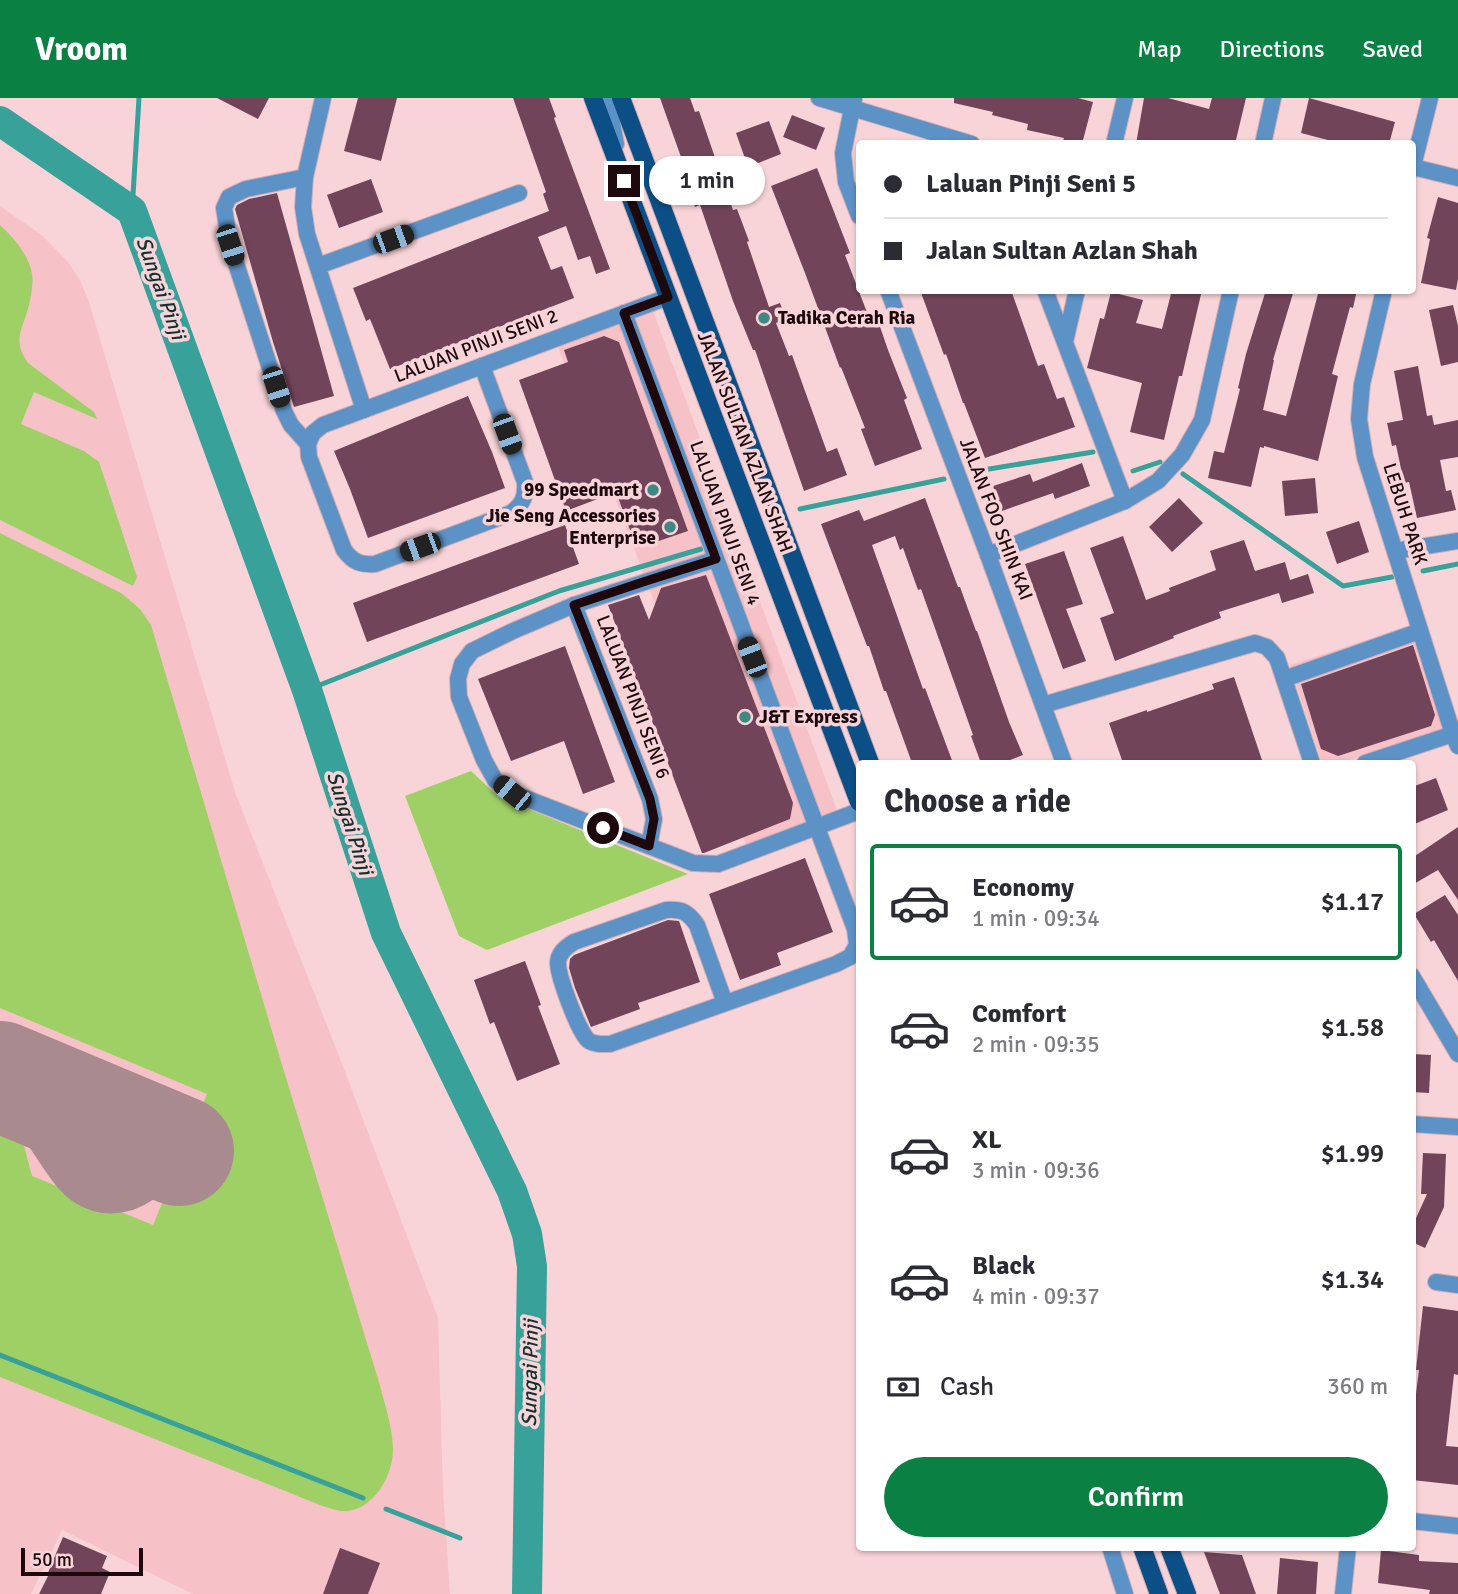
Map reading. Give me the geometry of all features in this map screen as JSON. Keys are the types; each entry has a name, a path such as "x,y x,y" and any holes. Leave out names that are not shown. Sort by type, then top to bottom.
{"main road":[{"name":"JALAN SULTAN AZLAN SHAH","path":"593,98 856,794"},
{"name":"JALAN SULTAN AZLAN SHAH","path":"621,98 869,760"},
{"path":"807,597 839,718 856,762"},
{"path":"1143,1551 1159,1594"},
{"path":"1171,1551 1187,1594"}],"street":[{"path":"323,98 305,177 303,207 307,234 364,410"},
{"path":"605,98 624,181"},
{"path":"819,98 854,103 960,140"},
{"path":"1115,140 1125,98"},
{"path":"1264,140 1273,98"},
{"path":"1416,156 1429,98"},
{"path":"854,103 843,153 846,182 856,208"},
{"path":"1416,170 1458,178"},
{"path":"305,177 246,189 229,197 223,208 230,245 284,411 291,425 308,444 313,468 344,550 351,560 363,565 375,564 510,513 521,506 526,494 525,482 482,366"},
{"path":"318,266 519,192"},
{"name":"JALAN FOO SHIN KAI","path":"890,294 1062,760"},
{"path":"1047,294 1125,501"},
{"path":"1065,342 1076,294"},
{"path":"988,555 1125,501 1158,481 1182,455 1202,420 1230,294"},
{"name":"LEBUH PARK","path":"1383,294 1362,384 1359,419 1364,457 1455,740"},
{"name":"LALUAN PINJI SENI 2","path":"308,444 313,433 323,425 668,297"},
{"name":"LALUAN PINJI SENI 4","path":"624,313 856,937"},
{"path":"1395,551 1458,541"},
{"path":"716,559 574,605 472,651 462,664 458,679 460,697 484,760 495,780 512,793 693,863 718,864 856,812"},
{"name":"LALUAN PINJI SENI 6","path":"574,605 650,799 654,819 649,846"},
{"path":"1284,678 1420,631"},
{"path":"1043,705 1255,643 1267,647 1277,658 1311,760"},
{"path":"1376,760 1455,740"},
{"path":"679,909 690,914 697,925 725,1003 610,1044 597,1045 586,1039 579,1029 559,973 558,961 563,949 574,942 666,910 679,909"},
{"name":"LALUAN PINJI SENI 4","path":"725,1003 836,964 850,957 856,947"},
{"path":"1416,983 1458,1054"},
{"path":"1416,1124 1458,1127"},
{"path":"1436,1282 1458,1285"},
{"path":"1416,1521 1458,1526"},
{"path":"1112,1551 1125,1594"},
{"path":"1343,1594 1348,1551"}],"shaded area":[{"path":"0,206 43,236 67,261 79,278 88,299 236,795 341,1061 438,1318 443,1491 450,1594 193,1594 62,1530 31,1594 0,1594"},
{"path":"650,303 837,810 746,845 555,339"},
{"path":"1410,626 1444,729 1349,760 1321,760 1290,665"}],"green space":[{"path":"0,225 24,253 32,274 30,299 20,338 24,356 28,363 94,412 97,419 34,392 21,424 84,451 99,462 137,577 133,586 0,520"},
{"path":"0,533 121,593 140,609 151,625 389,1422 393,1448 390,1470 371,1500 352,1510 341,1511 320,1505 0,1377 0,1132 23,1142 32,1176 153,1225 207,1094 0,1008"},
{"path":"471,771 499,797 688,874 487,950 459,936 405,796"}],"building":[{"path":"217,98 269,98 258,119"},
{"path":"358,98 397,98 381,161 344,151"},
{"path":"513,98 549,98 610,269 596,274 590,256 578,260 566,226 538,237 551,270 562,266 574,298 390,369 370,319 366,321 353,288 549,211 543,194 546,192"},
{"path":"660,98 690,98 695,112 699,111 733,210 737,209 749,241 747,242 769,307 780,303 786,319 776,323 789,356 792,355 827,452 837,448 847,475 804,491 755,350 733,301 700,205 695,207 683,172 686,171"},
{"path":"954,98 1078,98 1093,102 1083,140 1063,140 1064,138 1027,130 1028,124 954,103"},
{"path":"1144,98 1168,98 1209,109 1212,98 1246,98 1236,140 1137,140"},
{"path":"1309,98 1395,122 1390,140 1328,140 1301,133"},
{"path":"792,115 825,128 816,150 783,137"},
{"path":"769,121 781,154 748,167 736,133"},
{"path":"817,168 850,253 845,255 856,284 856,294 860,294 868,315 875,312 907,398 904,400 922,449 875,466 861,429 865,428 771,186"},
{"path":"371,179 383,212 339,228 327,195"},
{"path":"277,193 334,396 294,407 235,209 249,199"},
{"path":"1438,197 1458,203 1456,290 1421,283 1430,239 1427,238"},
{"path":"921,294 1012,294 1038,366 1044,364 1057,399 1064,397 1075,427 985,458 946,354 944,355"},
{"path":"1110,294 1143,300 1136,323 1162,329 1171,294 1201,294 1164,440 1130,432 1142,383 1087,368 1100,318 1104,319"},
{"path":"1265,294 1293,294 1273,360 1263,410 1286,416 1318,294 1356,294 1332,374 1338,376 1318,461 1260,447 1251,487 1208,478 1214,451 1224,453 1246,354"},
{"path":"1453,305 1458,326 1458,362 1441,366 1429,310"},
{"path":"604,336 619,342 688,531 647,545 633,538 616,492 566,511 519,380 568,362 564,350"},
{"path":"1418,366 1427,416 1432,415 1434,425 1458,420 1458,457 1440,460 1446,491 1451,490 1456,510 1417,518 1409,482 1404,483 1396,445 1392,446 1387,423 1403,420 1394,371"},
{"path":"468,396 505,488 368,538 334,451"},
{"path":"1082,463 1090,486 1055,499 1053,493 1002,511 993,486 1030,474 1033,482"},
{"path":"1315,478 1318,513 1285,516 1282,481"},
{"path":"925,498 1023,755 1010,760 980,760 921,589 918,590 903,548 900,550 895,536 872,545 923,689 925,688 952,760 911,760 821,524 859,510 864,521"},
{"path":"1179,498 1203,523 1172,552 1149,527"},
{"path":"1359,521 1369,552 1337,564 1326,532"},
{"path":"565,525 579,564 367,642 353,603"},
{"path":"1123,536 1146,600 1216,570 1210,551 1244,540 1255,571 1285,562 1290,580 1308,574 1314,593 1282,603 1279,593 1219,612 1221,618 1115,661 1100,618 1114,613 1090,548"},
{"path":"1064,551 1083,604 1066,609 1086,661 1063,669 1025,564"},
{"path":"706,575 793,803 790,819 702,853 608,605 639,595 649,620 661,588"},
{"path":"1413,645 1435,715 1431,726 1338,756 1321,749 1301,684"},
{"path":"565,646 615,782 583,794 564,741 511,761 478,679"},
{"path":"1234,677 1262,760 1122,760 1109,723 1214,689 1212,684"},
{"path":"1436,778 1448,810 1416,823 1416,786"},
{"path":"1458,827 1458,900 1438,870 1416,883 1416,855"},
{"path":"805,858 833,932 777,953 781,965 740,980 709,894"},
{"path":"1445,895 1458,915 1458,981 1434,940 1431,942 1416,913"},
{"path":"668,920 679,921 700,982 638,1003 640,1009 591,1027 575,988 569,968 570,959 574,955"},
{"path":"525,961 541,1005 538,1006 560,1064 517,1081 494,1022 490,1024 474,980"},
{"path":"1416,1054 1431,1055 1429,1093 1416,1092"},
{"path":"1423,1153 1446,1154 1444,1207 1425,1248 1416,1244 1416,1218 1427,1194 1421,1194"},
{"path":"1423,1306 1458,1311 1458,1375 1454,1374 1446,1446 1458,1447 1458,1485 1416,1480 1416,1394 1419,1370 1416,1370"},
{"path":"63,1537 107,1556 102,1568 110,1572 101,1594 39,1594"},
{"path":"340,1548 380,1563 368,1594 323,1594"},
{"path":"1381,1551 1419,1555 1419,1561 1458,1563 1458,1594 1429,1594 1430,1590 1378,1583"},
{"path":"1204,1552 1242,1555 1256,1594 1220,1594"},
{"path":"1280,1558 1318,1562 1316,1594 1277,1594"}],"waterway":[{"path":"132,211 139,98"},
{"name":"Sungai Pinji","path":"0,121 132,211 307,690 386,933 512,1191 527,1234 532,1266 527,1594"},
{"path":"977,471 1093,452"},
{"path":"1133,471 1160,462"},
{"path":"1183,474 1343,586 1392,577"},
{"path":"800,509 944,479"},
{"path":"307,690 559,591 701,549"},
{"path":"1423,571 1458,564"},
{"path":"0,1355 363,1498"},
{"path":"386,1509 460,1538"}],"taxiway":[{"path":"0,1072 67,1089 114,1094 140,1102 154,1118 160,1134 160,1150 155,1164 146,1177 134,1186 119,1191 104,1191 88,1185 68,1165 35,1118 0,1087"}],"runway":[{"path":"0,1076 179,1151"}],"place":[{"name":"Tadika Cerah Ria","path":"764,318"},
{"name":"99 Speedmart","path":"653,490"},
{"name":"Jie Seng Accessories Enterprise","path":"670,527"},
{"name":"J&T Express","path":"745,717"}],"route":[{"path":"603,828 649,846 654,819 650,799 574,605 716,559 624,313 668,297 624,181"}]}
